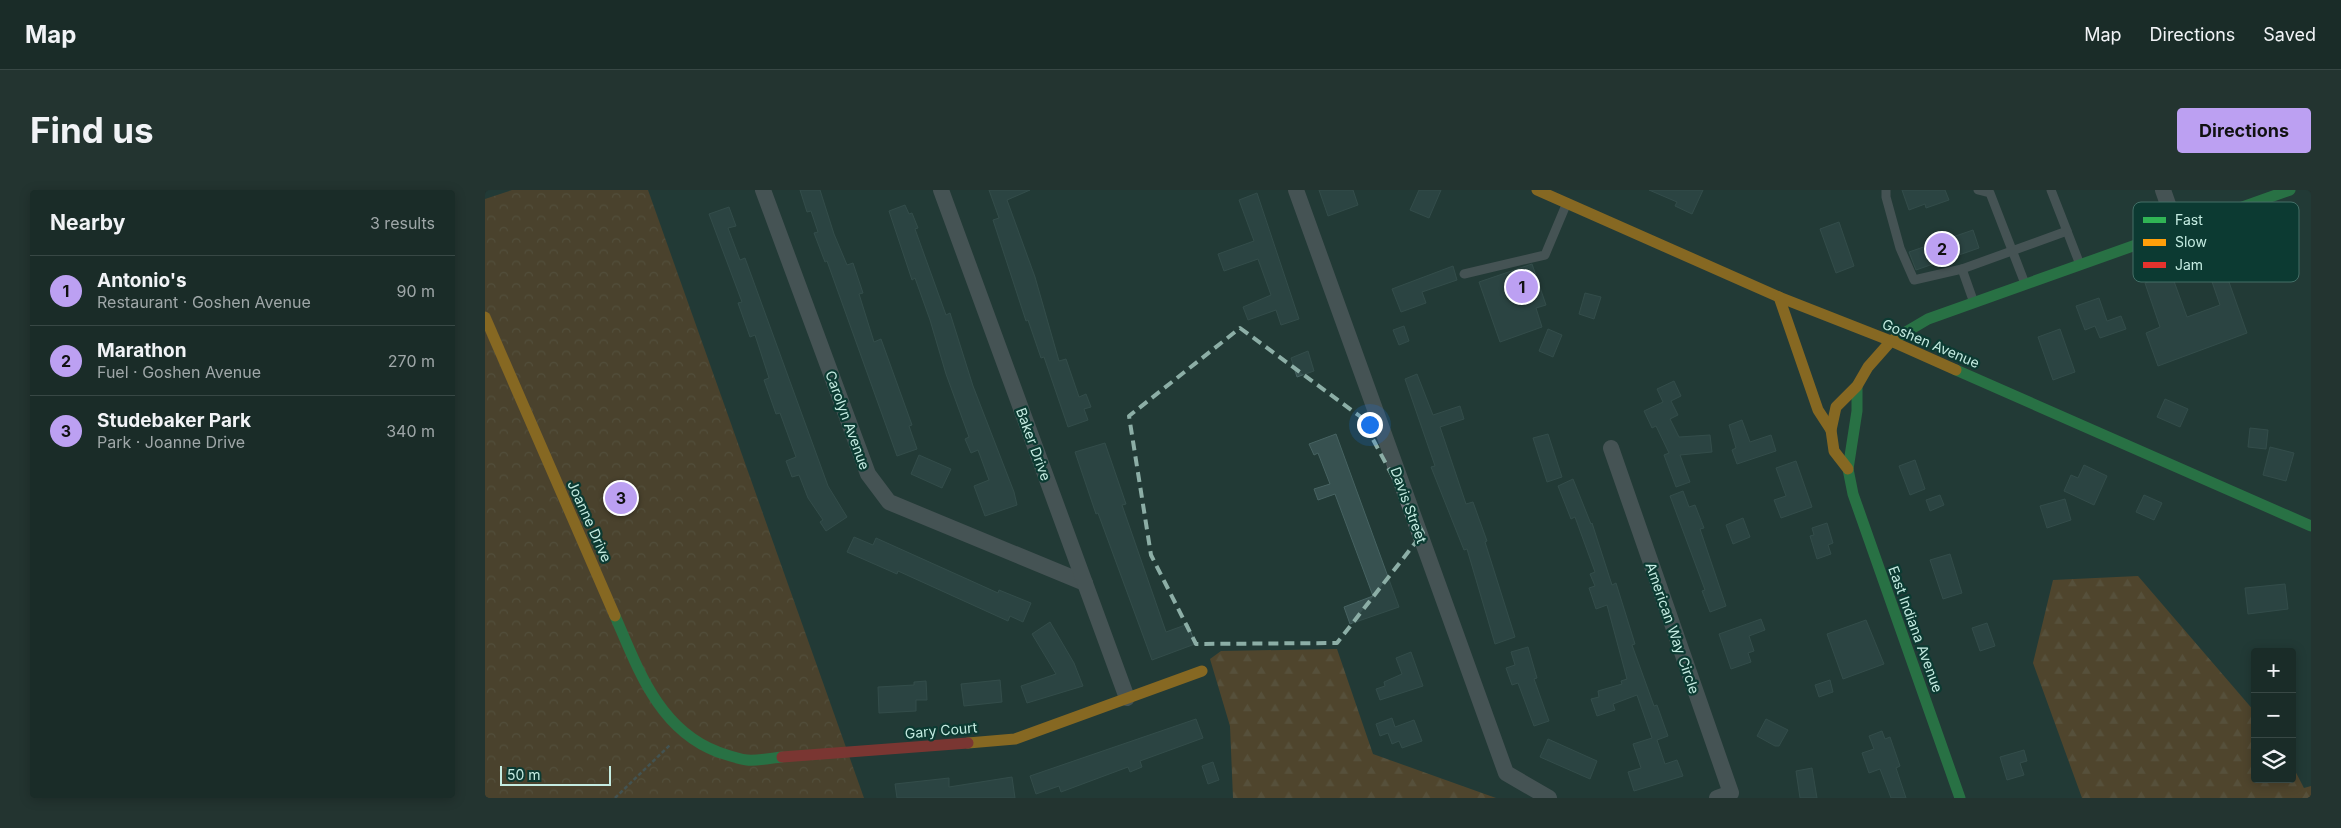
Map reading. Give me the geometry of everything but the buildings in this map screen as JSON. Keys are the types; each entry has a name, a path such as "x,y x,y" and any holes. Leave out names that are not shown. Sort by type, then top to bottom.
{"street":[{"name":"Carolyn Avenue","path":"763,190 868,474 889,502 1085,583"},
{"name":"Baker Drive","path":"941,190 1127,698"},
{"name":"Davis Street","path":"1296,190 1506,773 1549,798"},
{"name":"Goshen Avenue","path":"1537,190 1779,297 1891,341 2311,526"},
{"path":"2163,190 2167,202"},
{"name":"East Indiana Avenue","path":"2256,202 2290,190"},
{"name":"East Indiana Avenue","path":"1848,469 1834,451 1831,430 1836,408 1857,386 1868,367 1891,341 1906,330 1974,302 2133,246"},
{"path":"1779,297 1818,410 1831,430"},
{"name":"Joanne Drive","path":"485,316 639,670 651,693 669,719 680,730"},
{"name":"East Indiana Avenue","path":"1857,386 1857,411 1848,469 1853,494 1961,798"},
{"name":"American Way Circle","path":"1611,448 1731,793 1717,798"},
{"name":"Gary Court","path":"680,730 701,746 725,756 747,760 1015,738 1202,671"}],"lane":[{"path":"1886,190 1886,197 1900,248 1914,280 1962,268 2067,231"},
{"path":"1978,190 1993,192 2025,284"},
{"path":"2051,190 2079,265"},
{"path":"1464,274 1545,255 1567,203"},
{"path":"1962,268 1974,302"}],"path":[{"path":"615,798 674,741 680,730"}],"highlighted area":[{"path":"1240,328 1361,417 1423,533 1337,643 1196,644 1151,555 1129,416"}],"green space":[{"path":"512,190 648,190 864,798 485,798 485,199"},
{"path":"2138,576 2251,707 2251,783 2296,783 2296,773 2304,788 2311,786 2311,798 2082,798 2033,663 2053,580"},
{"path":"1337,649 1373,754 1496,798 1233,798 1230,726 1210,659 1221,651"}],"traffic: fast":[{"path":"2256,202 2290,190"},
{"path":"1894,339 1928,319 2133,246"},
{"path":"1956,370 2311,526"},
{"path":"1857,386 1857,411 1848,469 1853,494 1960,798"},
{"path":"615,616 642,677 653,696 680,729 698,742 736,758 760,760 782,757"}],"traffic: slow":[{"path":"1537,190 1779,297 1891,341 1894,339"},
{"path":"1779,297 1818,410 1831,430"},
{"path":"485,317 615,616"},
{"path":"1848,469 1834,451 1831,430 1836,407 1857,386 1868,367 1891,341 1956,370"},
{"path":"968,743 1015,739 1202,671"}],"traffic: jam":[{"path":"782,757 968,743"}],"place":[{"name":"Marathon","path":"1942,249"},
{"name":"Antonio's","path":"1522,287"},
{"name":"Studebaker Park","path":"621,498"}]}
